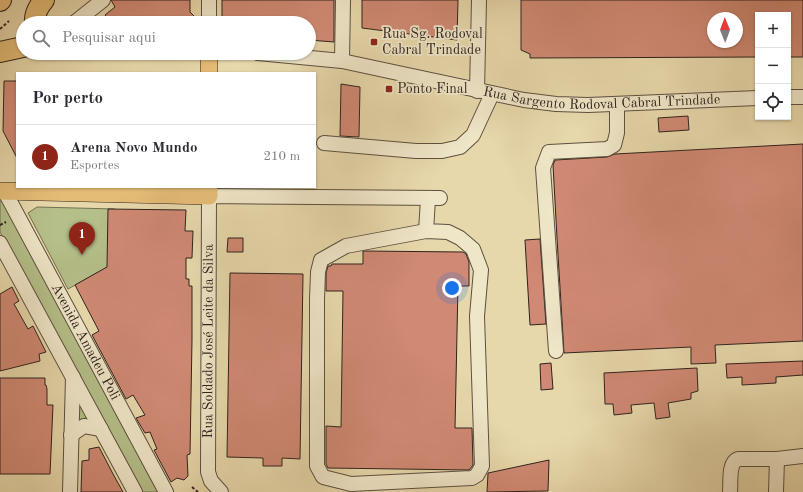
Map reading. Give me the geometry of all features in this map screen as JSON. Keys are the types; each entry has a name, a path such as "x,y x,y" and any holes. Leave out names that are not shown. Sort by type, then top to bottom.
{"highway":[{"path":"35,16 37,7 44,0"},
{"path":"0,52 16,48"}],"main road":[{"path":"209,60 209,72"},
{"path":"2,189 209,192"}],"street":[{"path":"83,16 103,0"},
{"path":"209,0 209,16"},
{"path":"342,61 343,0"},
{"path":"477,91 479,0"},
{"name":"Rua Sargento Rodoval Cabral Trindade","path":"316,59 342,61 477,91 524,100 556,104 617,104 755,98"},
{"path":"324,143 416,151 442,150 460,147 473,135 492,94"},
{"path":"791,97 803,97"},
{"path":"556,351 543,168 549,152 607,149 614,144 617,134 617,104"},
{"name":"Avenida Amadeu Poli","path":"2,189 166,492"},
{"path":"209,192 434,198 426,231"},
{"name":"Rua Soldado José Leite da Silva","path":"209,192 208,472 211,481 221,492"},
{"path":"426,231 448,232 460,238 473,249 481,270 477,316 482,466 477,475 472,478 351,484 323,476 317,466 317,299 318,272 321,260 346,246 426,231"},
{"name":"Avenida Amadeu Poli","path":"0,243 73,375 135,492"},
{"path":"70,492 73,375"},
{"path":"71,435 84,426 101,429"},
{"path":"730,492 732,466 738,458 777,459 803,456"},
{"path":"776,492 777,459"}],"path":[{"path":"0,29 9,21"},
{"path":"0,226 9,221"},
{"path":"192,487 198,492"}],"green space":[{"path":"0,201 3,202 161,492 141,492 0,232"},
{"path":"37,207 115,209 115,263 68,289 28,213"},
{"path":"82,403 92,422 77,422 78,404"}],"building":[{"path":"111,0 190,0 190,12 194,16 106,16 105,15 115,7"},
{"path":"222,0 334,0 334,42 316,41 316,16 222,16"},
{"path":"362,0 458,0 457,40 362,28"},
{"path":"521,0 803,0 803,57 791,57 791,12 755,12 755,57 530,58 530,54 521,50"},
{"path":"4,81 16,81 16,156 3,131"},
{"path":"341,84 360,87 359,137 340,136"},
{"path":"688,116 689,130 659,132 658,118"},
{"path":"803,144 803,341 715,345 716,363 691,364 691,347 564,353 553,165 555,160 607,157 615,154"},
{"path":"108,209 186,210 185,231 193,231 192,258 186,258 186,279 189,279 189,286 192,286 192,340 190,454 187,455 188,476 184,480 177,478 171,482 154,450 157,449 150,432 145,433 136,418 145,415 133,395 126,399 92,335 99,331 75,285 107,267"},
{"path":"228,238 243,238 243,252 227,252"},
{"path":"540,239 546,324 530,325 525,240"},
{"path":"363,251 463,252 466,254 469,262 469,286 458,286 455,428 472,428 473,465 469,470 328,468 326,464 326,426 341,427 343,291 326,291 326,273 328,266 331,266 332,264 363,264"},
{"path":"230,273 303,274 300,459 282,458 282,466 263,466 263,458 227,457"},
{"path":"12,287 19,301 14,304 28,329 33,326 46,352 39,354 40,361 0,371 0,294"},
{"path":"803,361 803,375 776,377 776,383 742,385 742,377 727,378 726,364"},
{"path":"551,363 553,389 541,390 540,364"},
{"path":"697,368 698,391 691,393 691,399 668,403 670,417 656,419 654,403 631,405 632,413 614,415 613,404 605,404 604,373"},
{"path":"0,378 45,378 47,405 53,405 50,474 0,474"},
{"path":"99,447 123,492 81,492 82,461 89,460 89,449"},
{"path":"549,460 548,491 487,492 488,473"}],"place":[{"name":"Rua Sg. Rodoval Cabral Trindade","path":"374,42"},
{"name":"Ponto Final","path":"389,89"},
{"name":"Arena Novo Mundo","path":"82,255"}]}
